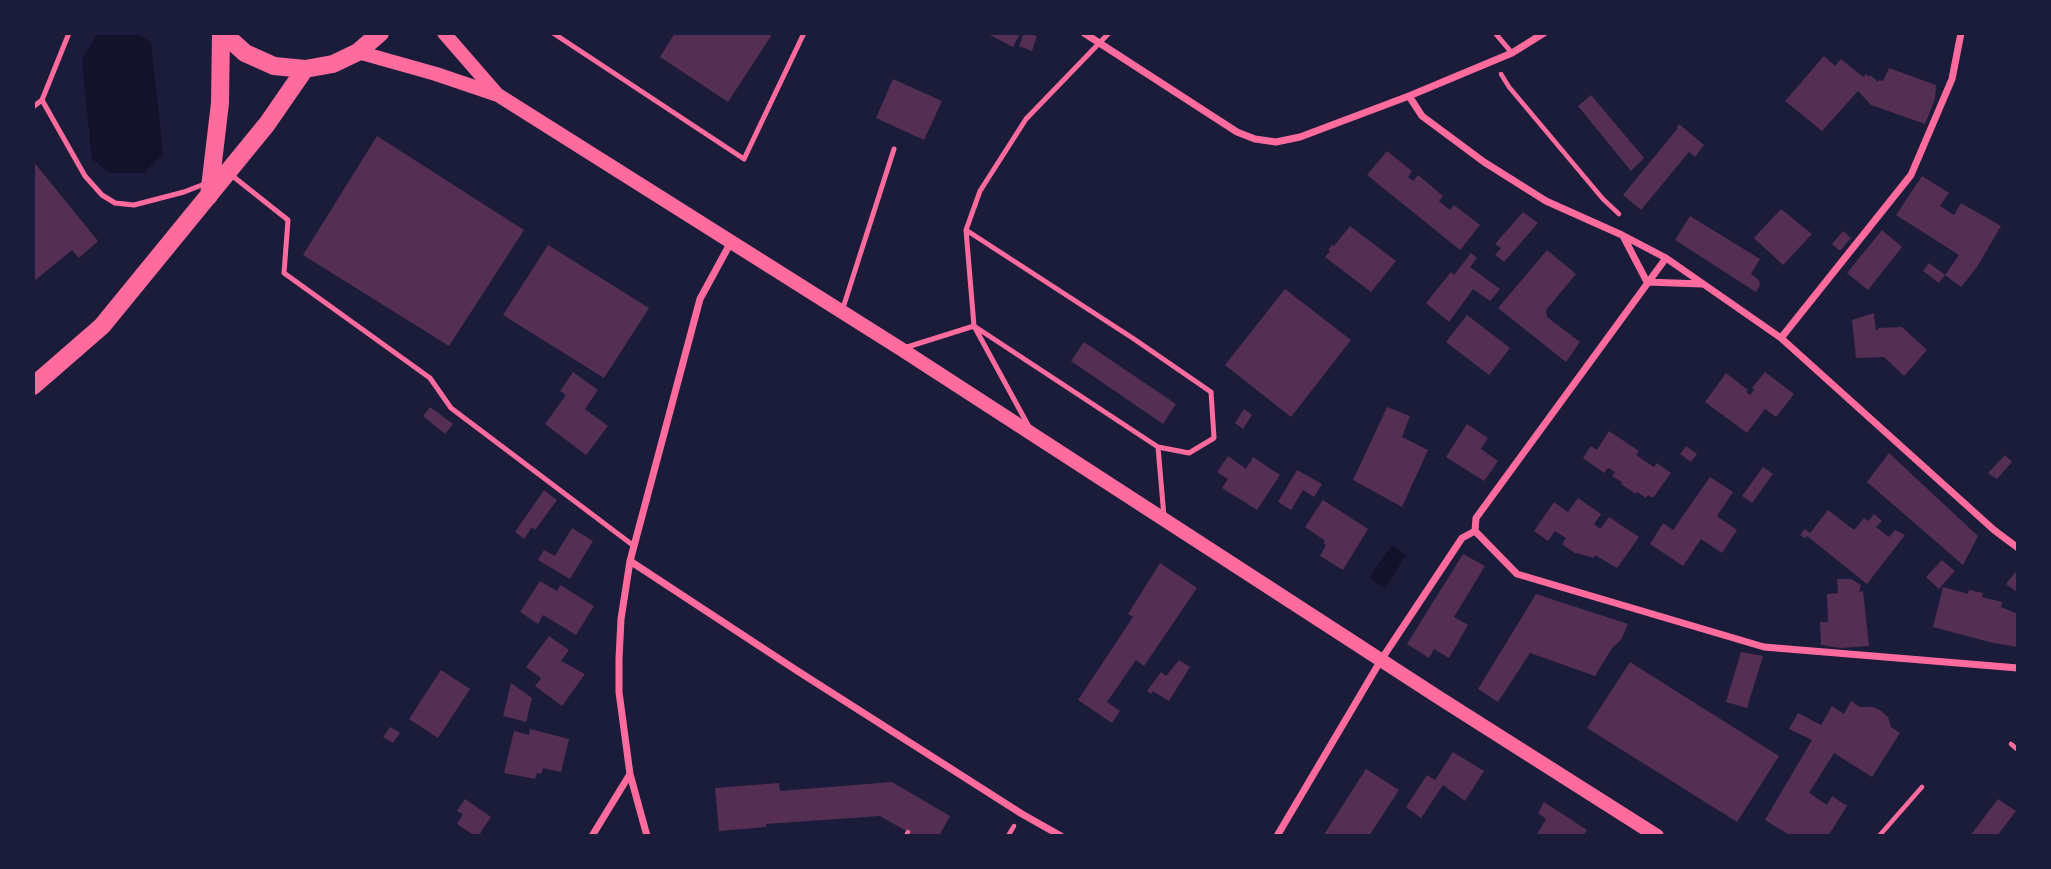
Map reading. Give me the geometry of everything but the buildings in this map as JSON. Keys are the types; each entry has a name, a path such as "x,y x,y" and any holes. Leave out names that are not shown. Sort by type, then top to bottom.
{"main road":[{"path":"222,33 245,52 264,61 305,69 333,64 358,52 380,33"},
{"path":"209,189 220,103 222,33"},
{"path":"444,33 498,95"},
{"path":"358,52 498,95 842,311 1657,836"},
{"path":"33,386 102,326 209,189 228,172 267,124 305,69"}],"street":[{"path":"1084,33 1237,132 1255,139 1276,142 1300,137 1409,96 1512,53 1544,33"},
{"path":"1781,338 1910,175 1951,79 1961,33"},
{"path":"1409,96 1422,116 1484,162 1546,201 1666,258 1781,338 1994,530 2018,548"},
{"path":"1622,235 1647,282"},
{"path":"647,836 630,774 620,692 621,619 630,561 700,299 731,242"},
{"path":"1666,258 1476,519 1475,531 1517,574 1764,648 2018,668"},
{"path":"1647,282 1704,284"},
{"path":"1277,836 1381,660 1462,538 1475,531"},
{"path":"630,561 796,670 1061,836"},
{"path":"592,836 630,774"}],"lane":[{"path":"33,107 41,100 69,33"},
{"path":"553,33 744,159 804,33"},
{"path":"1033,435 974,326 966,230 980,191 1026,120 1109,33"},
{"path":"1495,33 1512,53"},
{"path":"41,100 85,176 102,195 115,203 134,205 184,192 209,189"},
{"path":"842,311 894,149"},
{"path":"228,172 288,220 284,273 430,378 451,408 634,546"},
{"path":"966,230 1211,392 1214,438 1189,453 1158,447 974,326"},
{"path":"901,349 974,326"},
{"path":"1158,447 1164,520"}],"path":[{"path":"1493,61 1509,87 1602,200 1627,220 1622,235"},
{"path":"2011,744 2018,750"},
{"path":"1879,836 1922,787"}],"shaded area":[{"path":"136,33 151,42 163,154 144,173 110,173 92,159 82,60 96,35"},
{"path":"1392,545 1406,555 1385,588 1369,578"}]}
